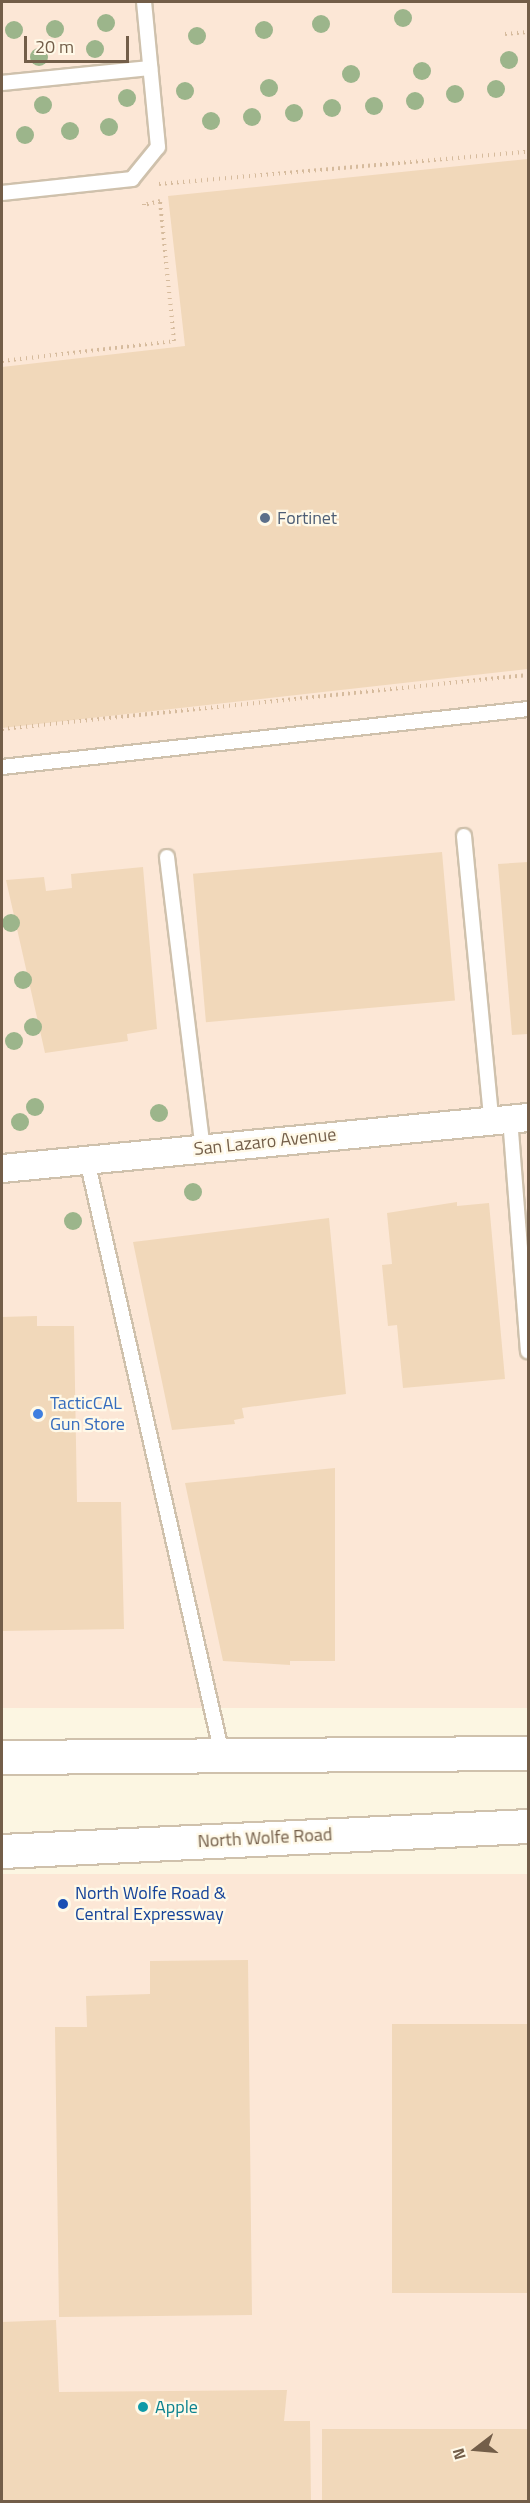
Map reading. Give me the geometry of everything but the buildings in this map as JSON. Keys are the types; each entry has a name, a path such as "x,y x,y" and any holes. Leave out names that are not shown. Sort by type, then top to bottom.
{"main road":[{"path":"2,1756 528,1753"},
{"name":"North Wolfe Road","path":"2,1851 528,1826"}],"street":[{"name":"San Lazaro Avenue","path":"2,1168 510,1118"}],"lane":[{"path":"2,193 132,179 158,147 144,2"},
{"path":"2,83 150,68"},
{"path":"2,767 528,709"},
{"path":"464,836 510,1118 523,1175 528,1351"},
{"path":"166,857 203,1149"},
{"path":"87,1160 222,1754"}],"path":[{"path":"505,34 528,32"},
{"path":"154,185 528,152"},
{"path":"2,361 174,341 160,201 144,205 143,195"},
{"path":"2,729 528,675"}],"shaded area":[{"path":"2,2 528,2 528,1708 2,1708"},
{"path":"2,1874 528,1874 528,2501 2,2501"}],"place":[{"name":"Fortinet","path":"265,518"},
{"name":"TacticCAL Gun Store","path":"38,1414"},
{"name":"North Wolfe Road & Central Expressway","path":"63,1904"},
{"name":"Apple","path":"143,2407"}]}
